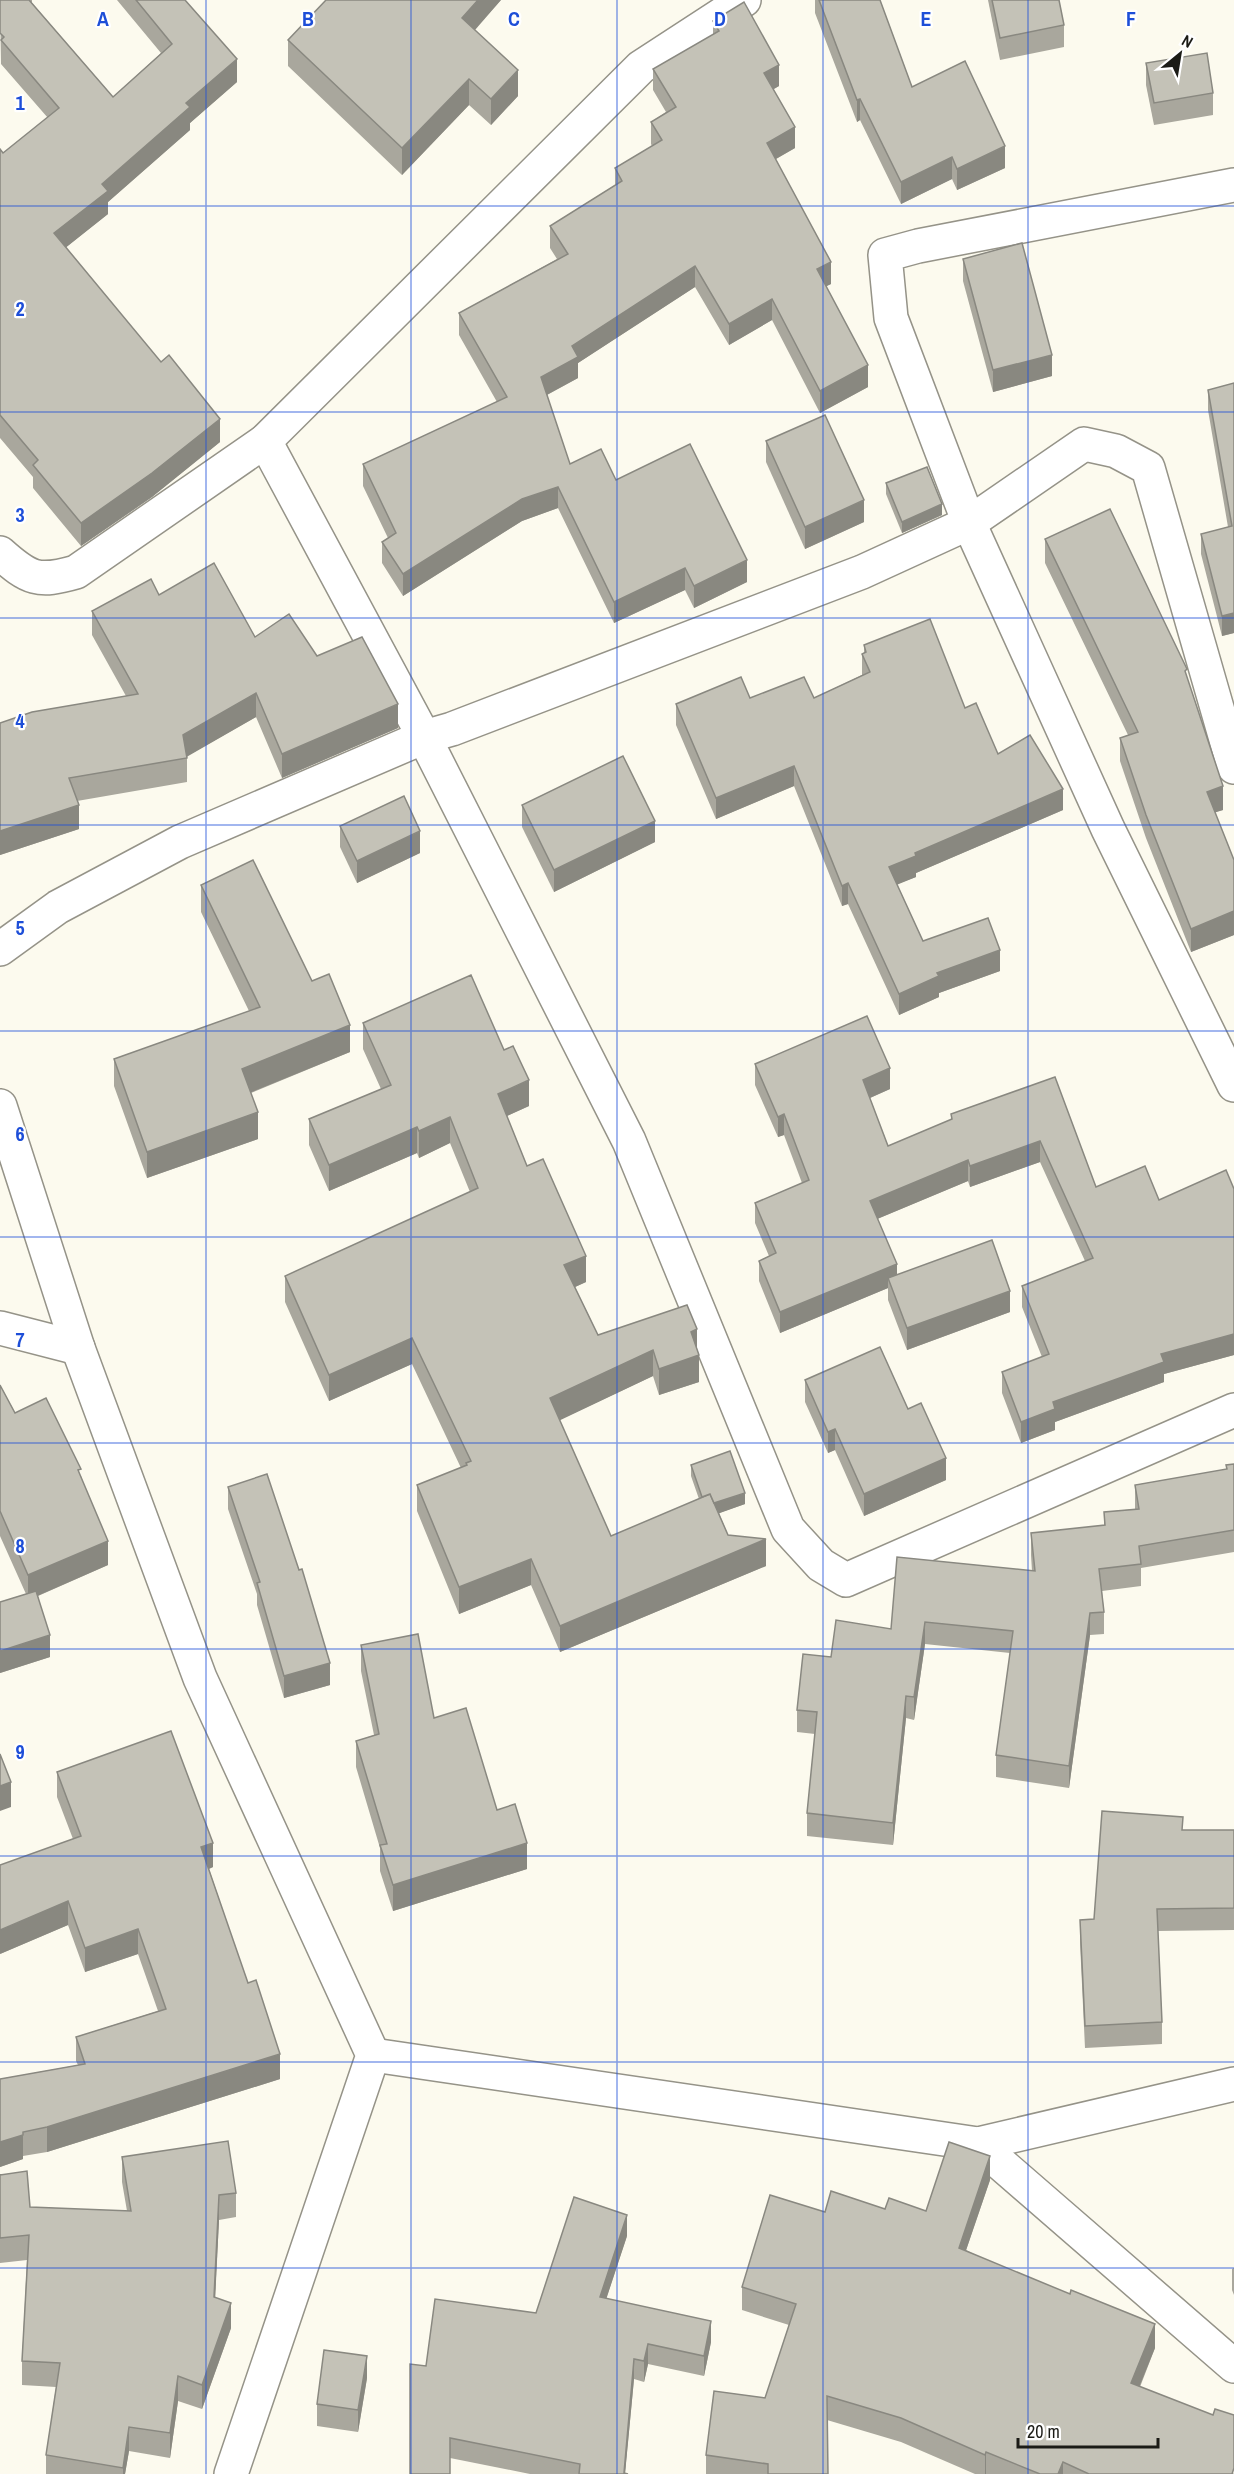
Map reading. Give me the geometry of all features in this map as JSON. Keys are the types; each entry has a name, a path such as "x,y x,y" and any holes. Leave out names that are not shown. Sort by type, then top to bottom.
{"street":[{"path":"0,553 30,575 49,580 76,572 265,441 641,67 744,0"},
{"path":"1234,185 918,246 885,255 891,318 969,523 1108,829 1234,1084"},
{"path":"265,441 424,737 629,1141 788,1529 821,1565 846,1580 1234,1410"},
{"path":"0,950 58,907 180,842 424,737 452,729 862,572 969,523 1084,444 1116,451 1149,468 1234,766"},
{"path":"0,1106 78,1348 200,1678 373,2055 231,2474"},
{"path":"0,1328 78,1348"},
{"path":"373,2055 978,2144 1234,2084"},
{"path":"978,2144 1234,2366"}],"building":[{"path":"0,0 29,0 113,97 172,44 136,0 185,0 237,59 186,103 190,107 102,184 108,191 54,233 161,362 169,355 220,419 152,473 81,523 33,465 38,460 0,415 0,149 3,153 59,108 1,40 4,37 0,33"},
{"path":"326,0 478,0 462,18 518,70 491,99 469,79 402,148 288,40"},
{"path":"819,0 880,0 912,87 965,61 1005,146 957,169 952,157 901,182 860,99 857,100"},
{"path":"992,0 1059,0 1064,25 1000,38"},
{"path":"744,2 779,65 764,73 795,127 767,143 831,262 817,269 868,365 820,391 772,299 729,324 695,266 572,346 578,357 541,377 570,464 601,449 616,480 690,444 747,560 694,586 685,568 614,602 558,487 522,499 403,574 382,542 396,533 363,464 507,397 459,313 568,254 550,226 622,181 615,168 662,140 651,122 676,107 653,69 719,31 713,21"},
{"path":"1207,53 1213,93 1154,103 1146,63"},
{"path":"1022,243 1052,355 993,370 963,259"},
{"path":"1234,383 1234,613 1222,616 1201,534 1232,526 1208,390"},
{"path":"825,415 864,500 805,527 766,441"},
{"path":"927,467 942,504 902,522 886,483"},
{"path":"1110,509 1187,669 1185,671 1223,786 1207,792 1234,860 1234,911 1191,929 1146,815 1120,738 1138,732 1045,539"},
{"path":"214,563 255,637 289,614 317,656 362,637 398,704 282,754 256,693 183,735 187,758 69,778 79,805 0,831 0,723 32,712 138,694 92,611 151,579 159,595"},
{"path":"930,619 965,708 976,703 998,754 1030,735 1063,789 915,853 916,856 889,867 923,941 988,918 1000,950 937,973 939,976 899,994 848,883 842,886 794,766 716,798 676,704 741,677 750,698 804,677 814,698 870,672 862,654 866,652 864,645"},
{"path":"623,756 655,821 554,870 522,805"},
{"path":"404,796 420,831 357,861 340,826"},
{"path":"253,860 312,981 329,974 350,1025 242,1069 258,1112 147,1152 114,1059 260,1007 201,885"},
{"path":"471,975 504,1050 513,1046 529,1080 498,1094 527,1166 543,1159 586,1256 564,1265 598,1335 687,1305 697,1329 691,1332 699,1355 659,1369 653,1350 550,1398 611,1536 710,1494 728,1535 766,1539 560,1626 531,1559 459,1587 417,1485 467,1465 466,1463 471,1461 412,1338 329,1375 285,1276 478,1188 450,1117 419,1131 417,1127 329,1165 309,1119 391,1085 363,1023"},
{"path":"867,1016 890,1068 863,1080 888,1146 952,1119 951,1114 1055,1077 1096,1187 1145,1166 1159,1200 1226,1170 1234,1189 1234,1334 1161,1354 1164,1362 1053,1402 1055,1409 1021,1422 1002,1372 1049,1354 1022,1286 1093,1258 1040,1141 970,1166 968,1160 870,1201 897,1264 780,1312 759,1261 776,1253 755,1203 809,1180 784,1114 778,1117 755,1064"},
{"path":"992,1240 1010,1291 907,1328 888,1278"},
{"path":"880,1347 908,1409 921,1403 946,1458 864,1494 835,1429 828,1432 805,1380"},
{"path":"0,1385 15,1413 46,1398 81,1469 78,1470 108,1541 28,1575 0,1511"},
{"path":"730,1451 745,1493 714,1503 710,1494 702,1497 691,1465"},
{"path":"1234,1464 1234,1530 1139,1546 1141,1564 1099,1569 1104,1612 1090,1613 1069,1766 996,1755 1013,1631 925,1622 914,1697 906,1696 893,1823 807,1813 817,1712 797,1710 803,1654 831,1657 836,1620 891,1629 897,1557 1035,1571 1031,1533 1105,1525 1104,1512 1139,1509 1135,1485 1227,1469 1226,1465"},
{"path":"267,1474 299,1570 302,1569 330,1663 284,1676 257,1583 260,1582 228,1487"},
{"path":"36,1591 50,1635 0,1651 0,1602"},
{"path":"418,1634 434,1718 466,1708 497,1810 515,1804 527,1843 393,1885 380,1845 387,1844 356,1741 379,1734 361,1645"},
{"path":"171,1731 213,1843 201,1847 248,1983 256,1980 280,2054 47,2127 23,2132 23,2135 0,2142 0,2079 85,2064 76,2037 166,2009 138,1929 85,1948 68,1901 0,1930 0,1865 81,1836 57,1772"},
{"path":"0,1754 11,1782 0,1786"},
{"path":"1102,1811 1183,1817 1182,1830 1234,1830 1234,1908 1157,1909 1162,2022 1085,2026 1080,1920 1094,1919"},
{"path":"228,2141 236,2193 219,2195 214,2297 231,2303 202,2385 178,2376 170,2433 129,2427 123,2468 46,2455 60,2363 22,2361 29,2235 0,2238 0,2175 27,2171 30,2207 131,2211 122,2157"},
{"path":"949,2142 990,2156 959,2248 1070,2294 1071,2290 1155,2324 1131,2383 1213,2415 1215,2409 1234,2415 1232,2474 1089,2474 1063,2462 1058,2474 1040,2474 986,2452 985,2455 901,2418 827,2396 828,2474 768,2474 768,2464 706,2455 714,2391 765,2398 796,2304 742,2287 770,2195 825,2212 831,2191 885,2209 889,2198 926,2211"},
{"path":"574,2197 627,2215 600,2297 711,2321 704,2356 648,2344 644,2361 634,2359 624,2473 628,2474 579,2474 580,2464 450,2438 450,2474 410,2474 410,2364 426,2366 435,2299 536,2313"},
{"path":"324,2350 367,2356 358,2410 317,2404"}]}
